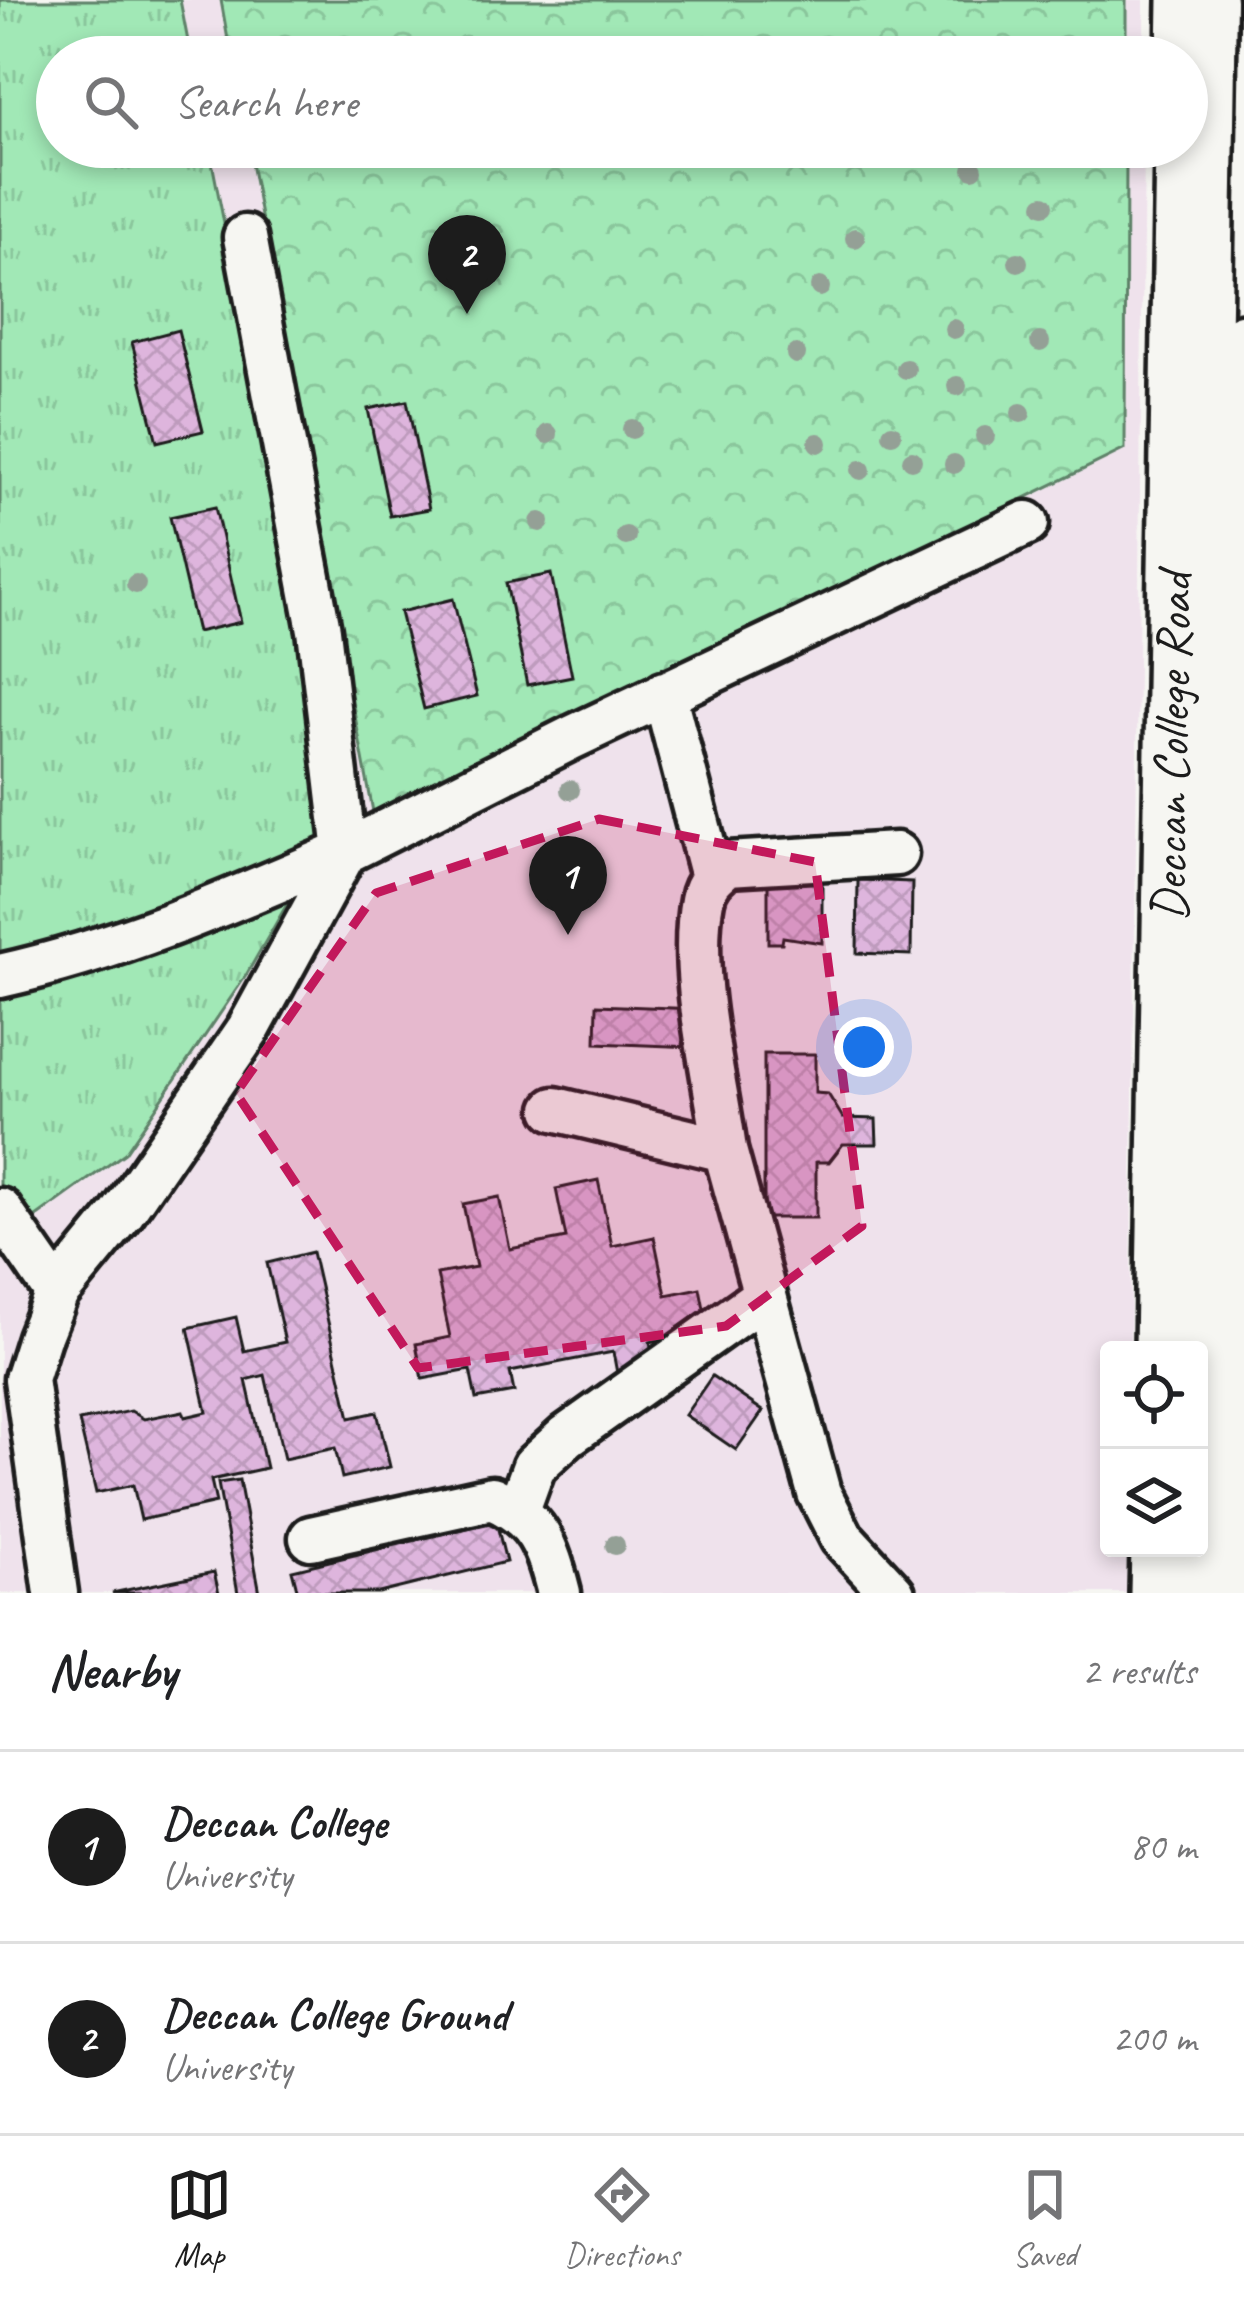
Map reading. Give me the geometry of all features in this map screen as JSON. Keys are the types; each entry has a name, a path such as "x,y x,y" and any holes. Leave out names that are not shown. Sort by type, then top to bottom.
{"main road":[{"path":"1183,36 1184,0"},
{"name":"Deccan College Road","path":"1161,1341 1181,168"},
{"name":"Deccan College Road","path":"1222,1593 1236,1264 1244,340"},
{"path":"1156,1593 1157,1557"}],"lane":[{"path":"1193,1341 1215,0"},
{"path":"56,1593 8,1387 57,1293 121,1215 248,1030 345,852 320,630 245,237"},
{"path":"0,976 80,958 172,927 345,852 664,693 1027,523"},
{"path":"664,693 712,877"},
{"path":"893,1593 842,1538 819,1493 761,1298 724,1150 700,961 702,899 712,877 728,864 896,854"},
{"path":"555,1109 724,1150"},
{"path":"0,1210 57,1293"},
{"path":"518,1510 534,1466 567,1436 761,1298"},
{"path":"311,1538 491,1498 518,1510 547,1545 559,1593"},
{"path":"1189,1593 1190,1557"}],"highlighted area":[{"path":"599,819 815,862 862,1226 726,1326 418,1368 236,1093 376,893"}],"shaded area":[{"path":"0,0 1144,0 1144,36 36,36 36,168 1144,168 1130,1341 1100,1341 1100,1557 1127,1557 1126,1593 0,1593"}],"green space":[{"path":"0,0 180,0 187,36 36,36 36,168 213,168 289,554 324,840 245,977 125,1153 0,1243"},
{"path":"221,0 1126,0 1126,36 227,36"},
{"path":"252,168 1126,168 1125,449 374,817"}],"building":[{"path":"178,330 203,431 157,442 132,342"},
{"path":"407,401 429,509 390,516 368,409"},
{"path":"215,507 241,622 197,632 170,517"},
{"path":"551,574 572,676 527,685 506,583"},
{"path":"453,599 477,696 424,709 400,612"},
{"path":"806,872 822,873 822,943 783,937 782,943 768,943 768,877 806,881"},
{"path":"858,880 912,882 911,955 857,953"},
{"path":"597,1005 696,1009 694,1047 596,1043"},
{"path":"764,1054 815,1054 815,1093 828,1094 843,1118 876,1119 877,1144 843,1144 829,1162 816,1162 816,1218 764,1218"},
{"path":"598,1180 612,1246 654,1237 666,1295 700,1288 708,1329 650,1342 655,1365 617,1373 613,1352 510,1372 514,1392 476,1399 470,1370 423,1379 416,1344 450,1337 437,1274 476,1267 463,1204 499,1197 510,1249 566,1238 556,1189"},
{"path":"312,1252 350,1418 377,1412 390,1467 342,1478 335,1448 284,1459 265,1375 246,1380 266,1468 211,1480 216,1503 141,1520 133,1485 96,1493 79,1421 131,1411 144,1419 183,1411 185,1417 207,1412 188,1328 236,1317 244,1351 285,1342 267,1263"},
{"path":"712,1376 763,1411 736,1450 685,1415"},
{"path":"239,1480 260,1593 238,1593 218,1483"},
{"path":"496,1521 506,1562 379,1593 298,1593 292,1570"},
{"path":"214,1572 219,1593 112,1593"}],"place":[{"name":"Deccan College Ground","path":"467,314"},
{"name":"Deccan College","path":"568,935"}]}
